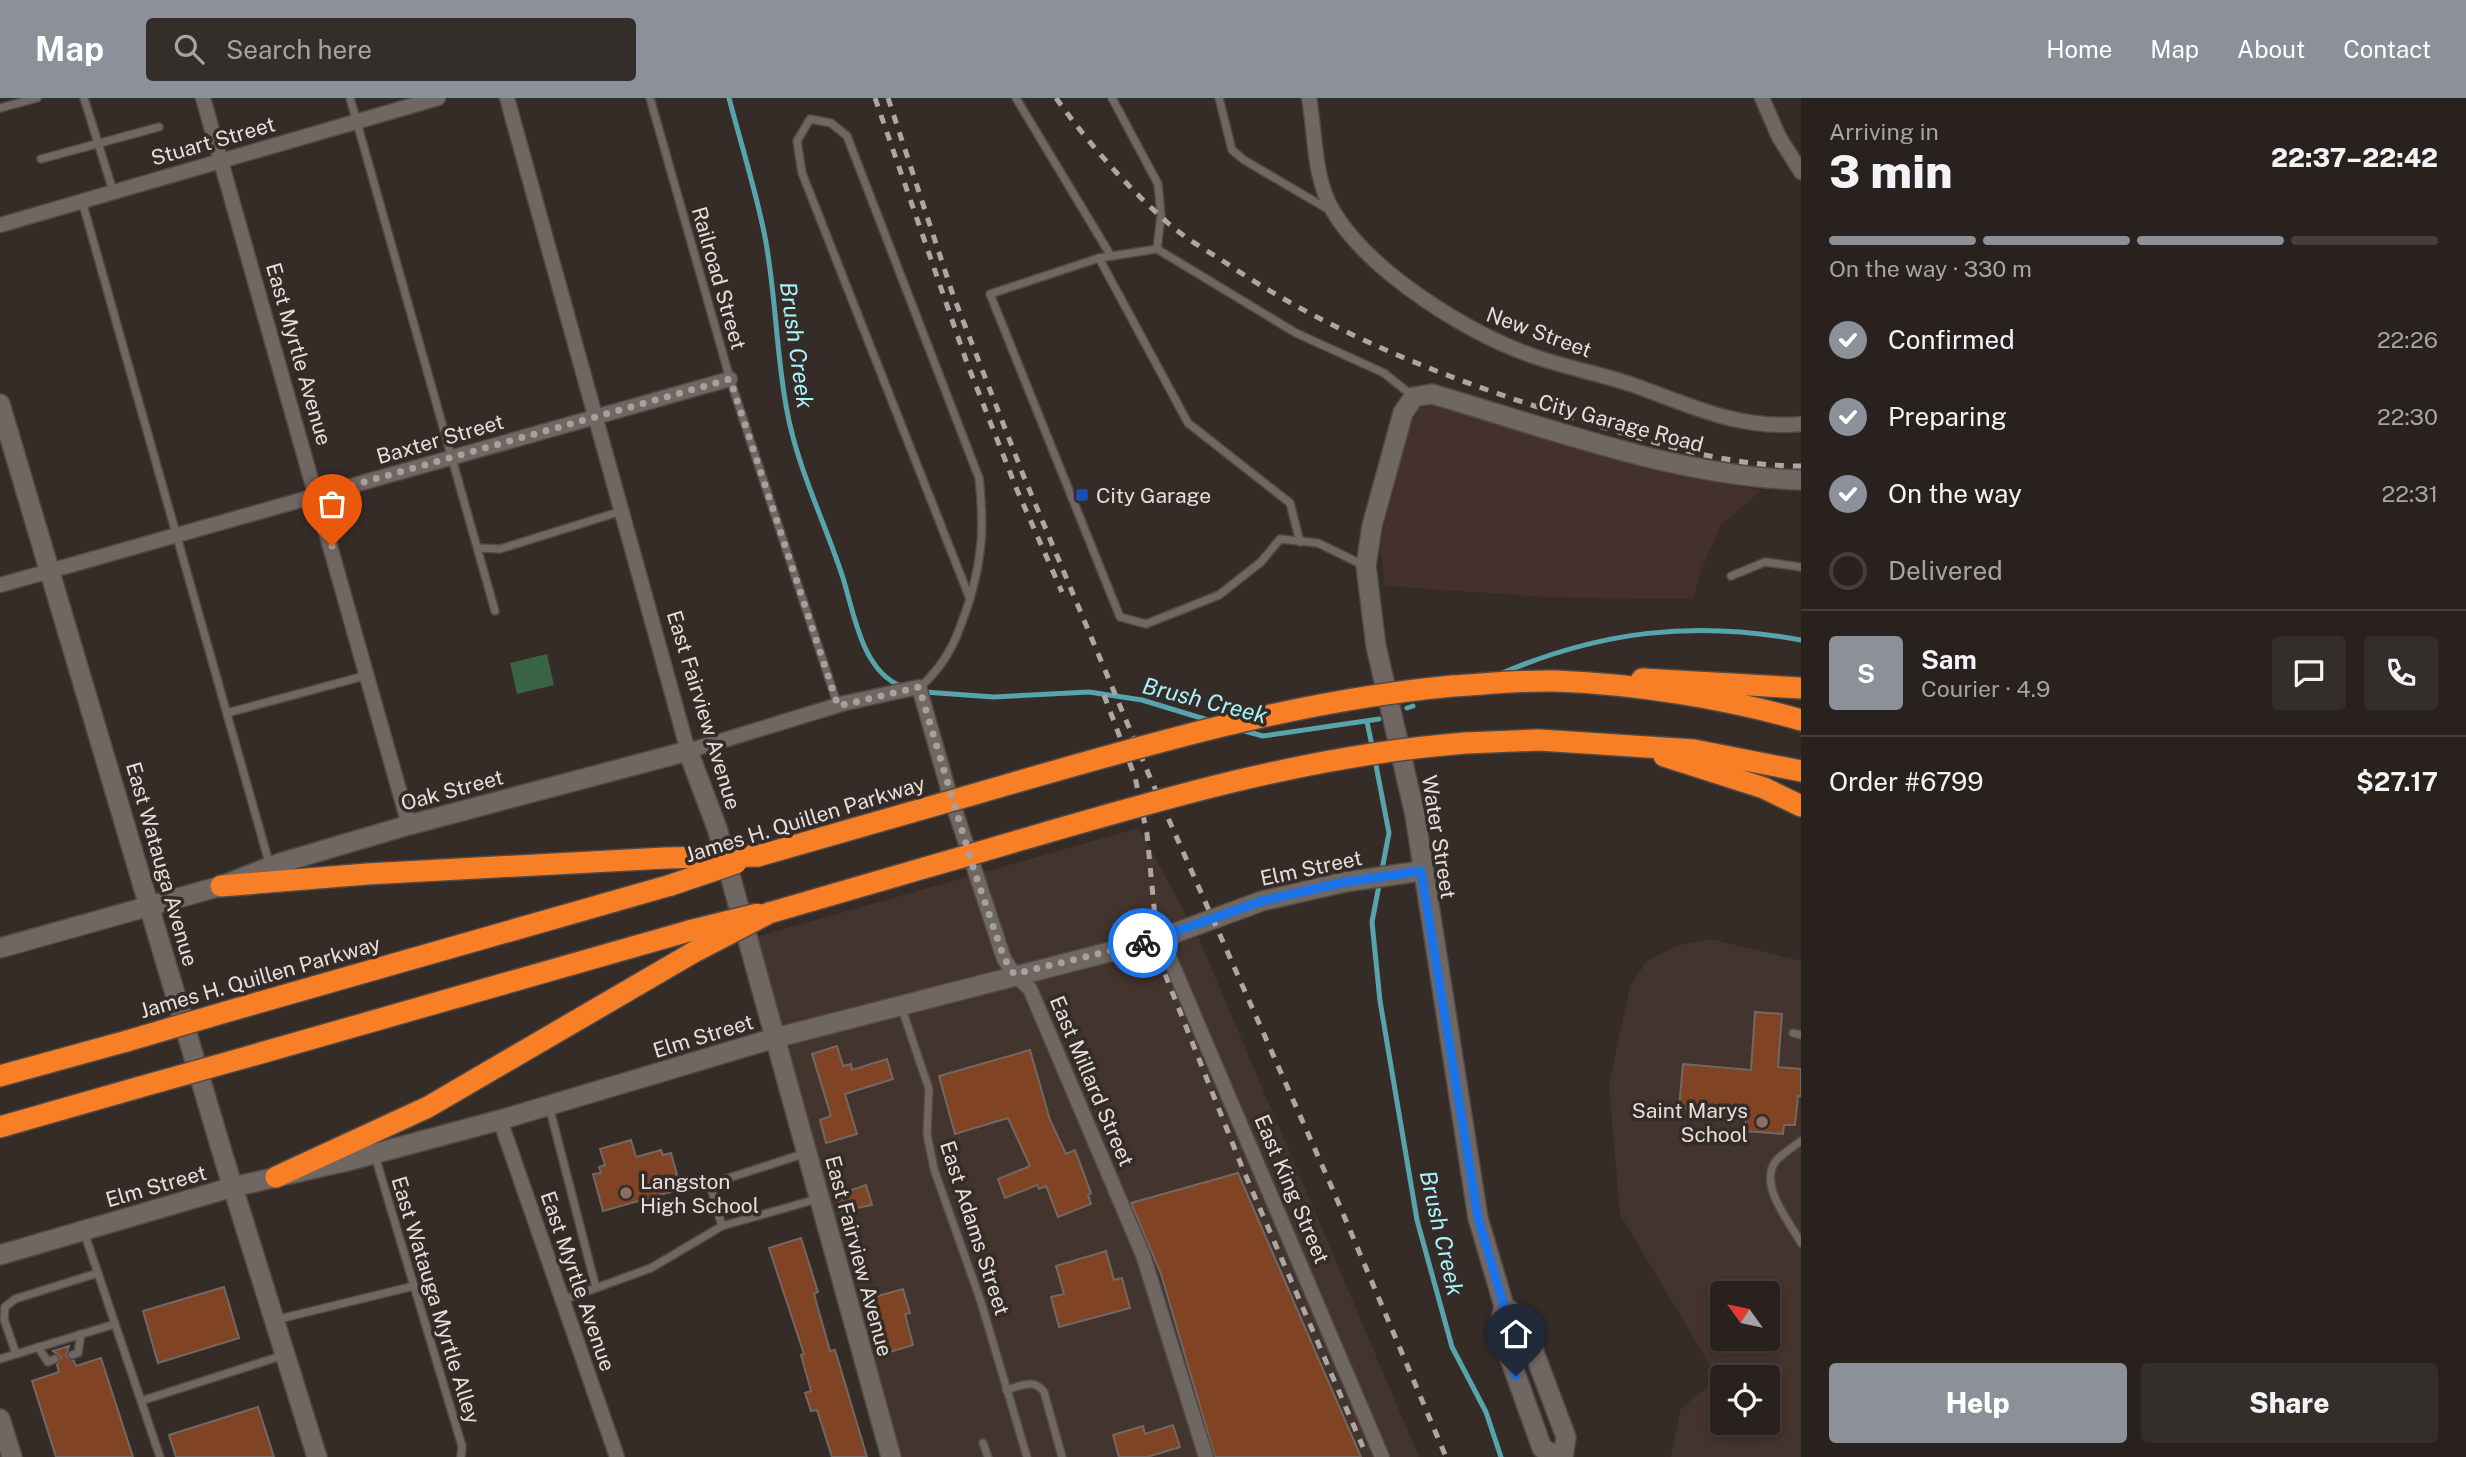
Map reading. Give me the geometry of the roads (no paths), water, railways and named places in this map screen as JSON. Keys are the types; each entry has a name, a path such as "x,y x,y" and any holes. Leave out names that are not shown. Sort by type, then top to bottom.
{"highway":[{"path":"1609,684 1650,678 1801,688"},
{"name":"James H. Quillen Parkway","path":"0,1076 671,885 768,853 912,812 1213,728 1343,700 1453,686 1553,681 1609,684 1734,704 1801,720"},
{"path":"0,1127 729,919 769,913 1259,774 1397,748 1539,740 1694,750 1801,771"},
{"path":"1642,748 1763,788 1801,806"},
{"path":"221,886 366,874 768,853"},
{"path":"276,1177 428,1107 694,952 769,913"}],"street":[{"name":"East Myrtle Avenue","path":"203,98 318,495 409,825"},
{"name":"Stuart Street","path":"0,225 438,98"},
{"name":"East Fairview Avenue","path":"507,98 688,751 717,828 891,1457"},
{"name":"New Street","path":"1309,98 1318,172 1335,213 1381,264 1422,297 1478,334 1537,358 1630,384 1727,420 1779,426 1801,424"},
{"path":"1762,98 1779,137 1801,172"},
{"name":"Baxter Street","path":"0,585 730,379"},
{"name":"City Garage Road","path":"1423,396 1682,466 1801,480"},
{"name":"Water Street","path":"1423,396 1403,413 1372,526 1366,566 1376,646 1404,758 1478,1218 1504,1306 1499,1328 1542,1448 1557,1457"},
{"name":"East Watauga Avenue","path":"0,404 110,769 148,906 317,1457"},
{"name":"Oak Street","path":"0,948 221,886 271,867 409,825 688,751 838,706 919,687"},
{"name":"East Millard Street","path":"919,687 973,867 1004,958 1014,974 1030,989 1143,1255 1206,1457"},
{"name":"Elm Street","path":"0,1255 233,1187 500,1119 775,1038 901,1008 1014,974 1161,938 1262,901 1345,882 1421,871"},
{"name":"East King Street","path":"1161,938 1382,1457"},
{"name":"East Myrtle Avenue","path":"500,1119 617,1457"},
{"name":"Water Street","path":"1504,1306 1522,1320 1566,1437 1563,1457"},
{"path":"0,1419 12,1457"}],"lane":[{"path":"0,108 37,98"},
{"path":"84,98 113,191"},
{"path":"350,98 495,611"},
{"name":"Railroad Street","path":"650,98 730,379 838,706"},
{"path":"1016,98 1111,256"},
{"path":"1112,98 1158,184 1161,216 1157,249 1099,258 990,294 1120,617 1146,624 1219,595 1261,562 1280,539 1318,543 1366,566"},
{"path":"1219,98 1232,150 1244,160 1335,213"},
{"path":"919,687 939,671 952,651 970,599 981,562 984,525 979,478 847,136 831,123 810,118 797,141 802,173 970,599"},
{"path":"41,159 159,127"},
{"path":"82,201 271,867"},
{"name":"City Garage Road","path":"1157,249 1296,333 1384,373 1423,396"},
{"path":"1099,258 1188,423 1290,503 1300,542"},
{"path":"478,548 500,549 622,511"},
{"path":"1731,576 1765,562 1801,567"},
{"path":"227,713 368,675"},
{"name":"East Adams Street","path":"901,1008 929,1089 927,1134 934,1169 981,1302 1027,1457"},
{"path":"548,1105 596,1288"},
{"path":"1801,1141 1776,1160 1770,1174 1770,1186 1801,1242"},
{"name":"East Watauga Myrtle Alley","path":"374,1153 462,1446 461,1457"},
{"path":"722,1226 709,1184 807,1153"},
{"path":"563,1300 651,1268 722,1226 819,1199"},
{"path":"84,1230 160,1457"},
{"path":"16,1354 4,1319 5,1307 15,1299 98,1273"},
{"path":"274,1321 414,1286"},
{"path":"0,1359 115,1324"},
{"path":"72,1355 78,1353 81,1334"},
{"path":"38,1347 48,1362 55,1359"},
{"path":"141,1401 285,1354"},
{"path":"1006,1390 1034,1382 1039,1384 1044,1392 1062,1457"},
{"path":"983,1443 988,1457"}],"waterway":[{"name":"Brush Creek","path":"729,98 765,237 783,390 798,454 868,654 877,668 901,686"},
{"path":"1500,674 1574,648 1648,633 1723,631 1801,640"},
{"name":"Brush Creek","path":"924,692 994,697 1089,692 1142,700 1211,721"},
{"path":"1407,708 1413,706"},
{"name":"Brush Creek","path":"1241,730 1263,736 1379,719"},
{"name":"Brush Creek","path":"1367,722 1373,750"},
{"name":"Brush Creek","path":"1375,760 1389,833 1372,922 1380,1001 1417,1220 1452,1347 1486,1412 1501,1457"}],"railway":[{"path":"875,98 967,363 1017,490 1062,592"},
{"path":"888,98 953,295 1024,477 1149,775 1333,1190 1446,1457"},
{"path":"1056,98 1109,164 1153,210 1176,229 1267,289 1352,335 1487,390 1634,436 1716,457 1801,466"},
{"path":"1104,695 1135,777 1147,834 1159,959 1242,1167 1363,1447"}],"place":[{"name":"City Garage","path":"1082,495"},
{"name":"Saint Marys School","path":"1762,1122"},
{"name":"Langston High School","path":"626,1193"}]}
